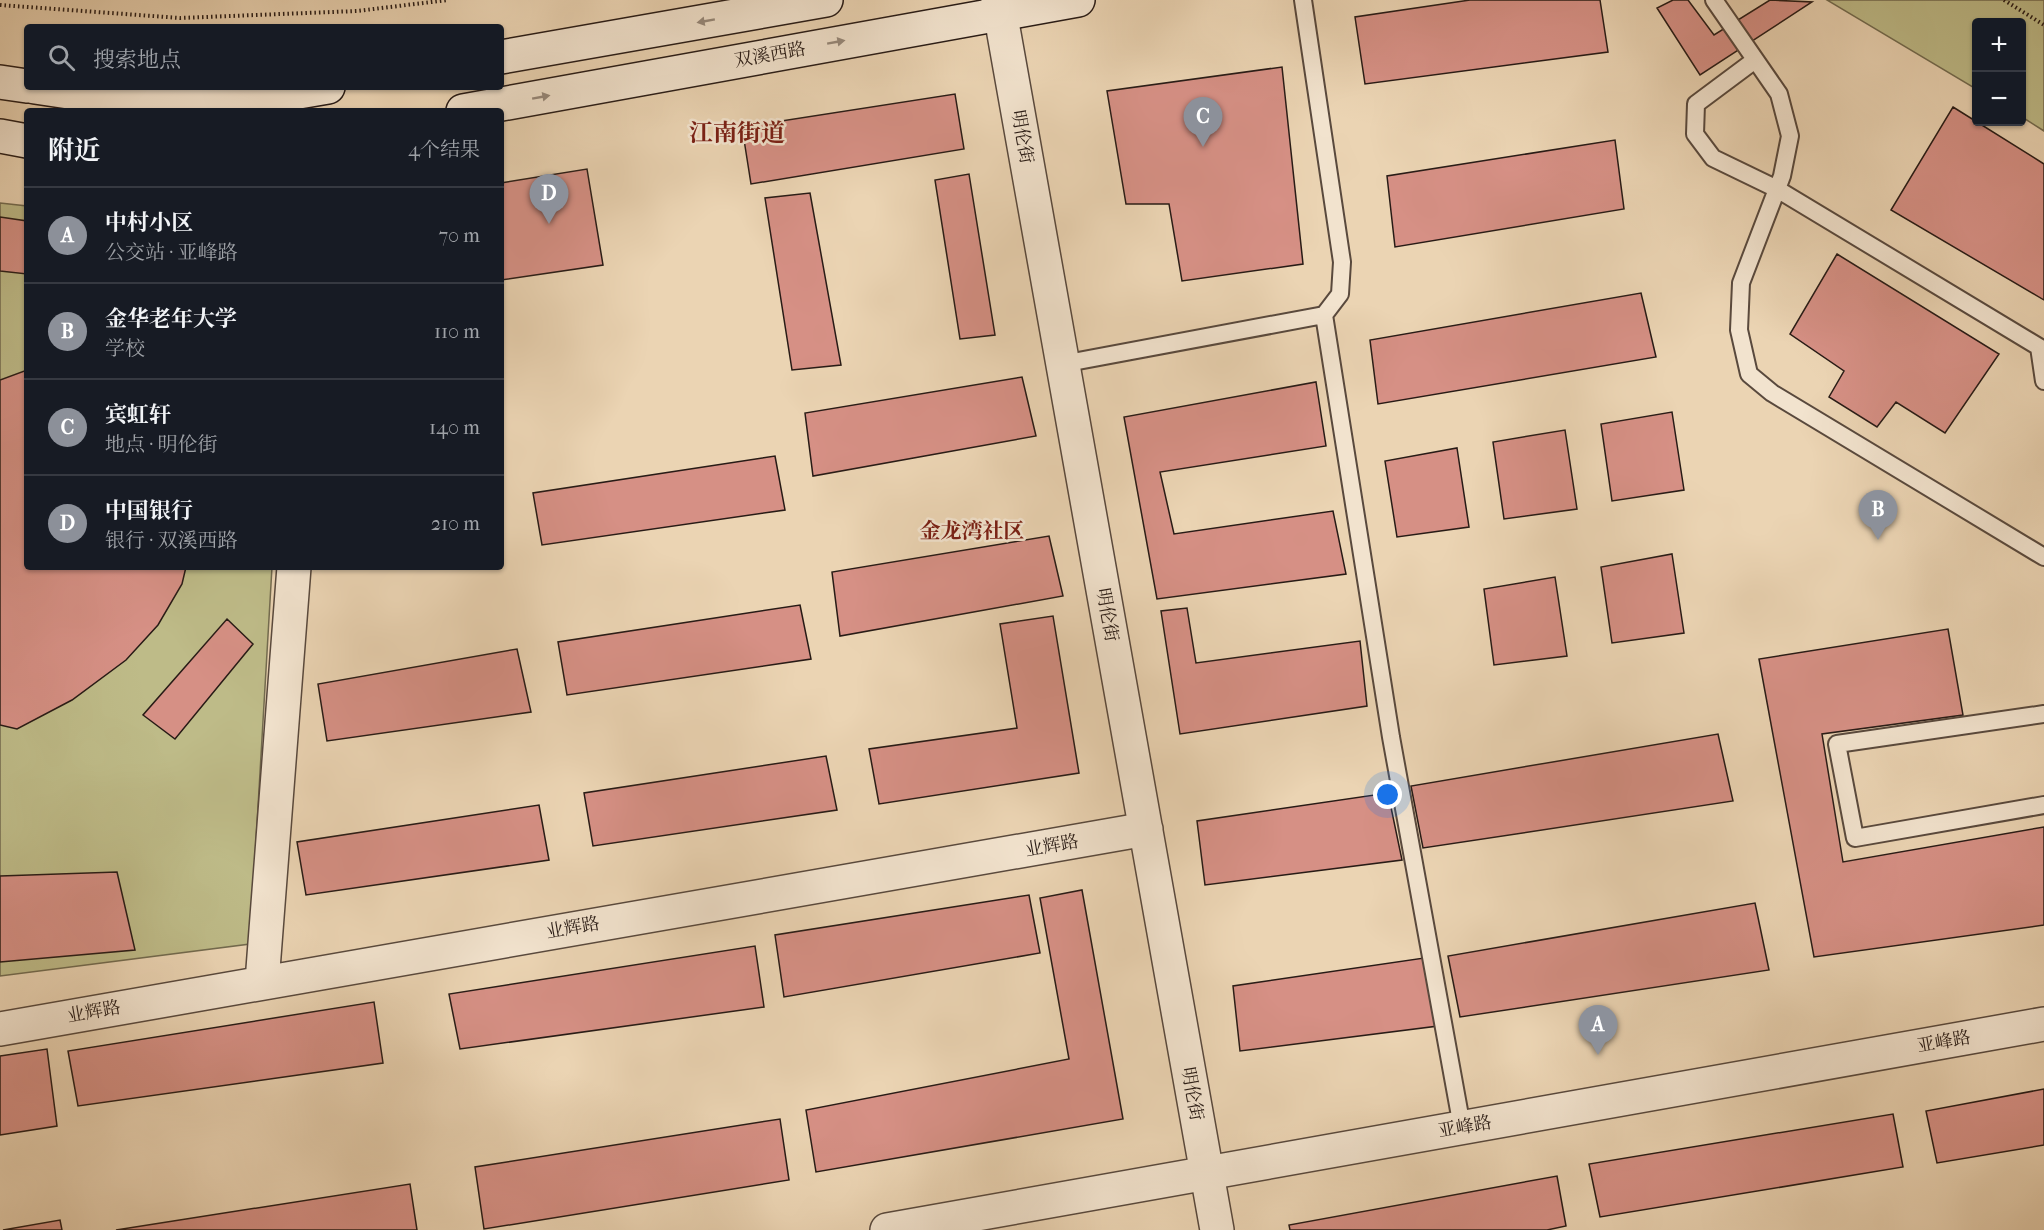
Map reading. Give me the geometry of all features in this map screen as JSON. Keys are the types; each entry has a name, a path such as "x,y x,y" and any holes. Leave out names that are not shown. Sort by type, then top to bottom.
{"street":[{"path":"504,56 826,0"},
{"name":"双溪西路","path":"478,108 999,6 1078,0"},
{"name":"明伦街","path":"999,6 1217,1230"},
{"path":"0,82 24,86"},
{"path":"55,90 142,103 252,100 310,90"},
{"path":"0,136 24,140"},
{"path":"262,982 294,570"},
{"name":"业辉路","path":"0,1029 1146,829"},
{"name":"亚峰路","path":"886,1230 2044,1024"}],"lane":[{"path":"1062,364 1324,315 1340,294 1342,262 1303,0"},
{"path":"1714,0 1779,94 1790,136 1777,189 1741,283 1738,330 1749,374 1772,393 2044,557"},
{"path":"1755,60 1696,104 1695,134 1713,158 1777,189 2042,349 2044,381"},
{"path":"1324,315 1391,736 1462,1127"},
{"path":"2044,714 1837,744 1855,838 2044,805"}],"path":[{"path":"0,5 180,18 357,11 448,0"},
{"path":"2004,0 2044,25"}],"shaded area":[{"path":"1827,0 2044,0 2044,131 2026,120 2026,18 1972,18 1972,87"},
{"path":"0,203 24,206 24,570 272,570 250,944 0,976"}],"building":[{"path":"1470,0 1600,0 1608,52 1365,84 1355,17"},
{"path":"1673,0 1688,0 1714,35 1770,0 1812,2 1700,75 1657,8"},
{"path":"1282,67 1303,264 1182,281 1169,204 1126,204 1107,91"},
{"path":"955,94 964,149 751,184 742,127"},
{"path":"1953,107 1972,119 1972,126 1983,126 2044,164 2044,300 1891,210"},
{"path":"1615,140 1624,209 1395,247 1387,176"},
{"path":"587,169 603,265 504,280 504,183"},
{"path":"969,174 995,335 960,339 935,180"},
{"path":"810,193 841,365 792,370 765,198"},
{"path":"0,217 24,221 24,274 0,271"},
{"path":"1837,254 1999,354 1945,433 1896,402 1877,427 1829,397 1844,371 1790,334"},
{"path":"1641,293 1656,357 1378,404 1370,340"},
{"path":"24,371 24,570 185,570 182,584 158,625 126,660 72,700 17,729 0,725 0,380"},
{"path":"1022,377 1036,436 813,476 805,413"},
{"path":"1316,382 1326,446 1160,472 1174,534 1333,511 1346,574 1157,599 1124,417"},
{"path":"1672,412 1684,490 1612,501 1601,424"},
{"path":"1565,430 1577,509 1504,519 1493,442"},
{"path":"1457,448 1469,527 1397,537 1385,461"},
{"path":"775,456 785,510 542,545 533,493"},
{"path":"1049,536 1063,596 840,636 832,572"},
{"path":"1672,554 1684,633 1612,643 1601,567"},
{"path":"1555,577 1567,656 1494,665 1484,589"},
{"path":"800,605 811,659 567,695 558,642"},
{"path":"1187,608 1196,663 1360,641 1367,706 1180,734 1161,611"},
{"path":"1053,616 1079,773 879,804 869,749 1017,728 1000,624"},
{"path":"227,619 253,644 175,739 143,715"},
{"path":"1948,629 1963,715 1822,734 1843,862 2044,827 2044,925 1814,957 1759,659"},
{"path":"517,649 531,712 327,741 318,684"},
{"path":"1718,734 1733,801 1423,848 1411,786"},
{"path":"826,756 837,810 593,846 584,793"},
{"path":"1388,793 1402,860 1205,885 1197,821"},
{"path":"539,805 549,860 306,895 297,842"},
{"path":"117,872 135,950 0,962 0,876"},
{"path":"1082,890 1123,1119 816,1172 806,1110 1069,1059 1040,898"},
{"path":"1029,895 1040,953 784,997 775,935"},
{"path":"1755,903 1769,970 1460,1017 1448,956"},
{"path":"755,946 764,1007 460,1049 449,994"},
{"path":"1424,958 1438,1026 1240,1051 1233,986"},
{"path":"374,1002 383,1063 78,1106 68,1051"},
{"path":"47,1049 57,1126 0,1135 0,1056"},
{"path":"2044,1089 2044,1145 1937,1163 1926,1111"},
{"path":"1893,1114 1903,1167 1600,1217 1589,1164"},
{"path":"780,1119 789,1180 484,1229 475,1167"},
{"path":"1557,1176 1566,1226 1547,1230 1290,1230 1289,1225"},
{"path":"410,1184 417,1230 116,1230"},
{"path":"60,1220 62,1230 3,1230"}],"place":[{"name":"宾虹轩","path":"1203,147"},
{"name":"中国银行","path":"549,224"},
{"name":"金华老年大学","path":"1878,540"},
{"name":"中村小区","path":"1598,1055"}],"district":[{"name":"江南街道","path":"737,133"},
{"name":"金龙湾社区","path":"972,531"}]}
